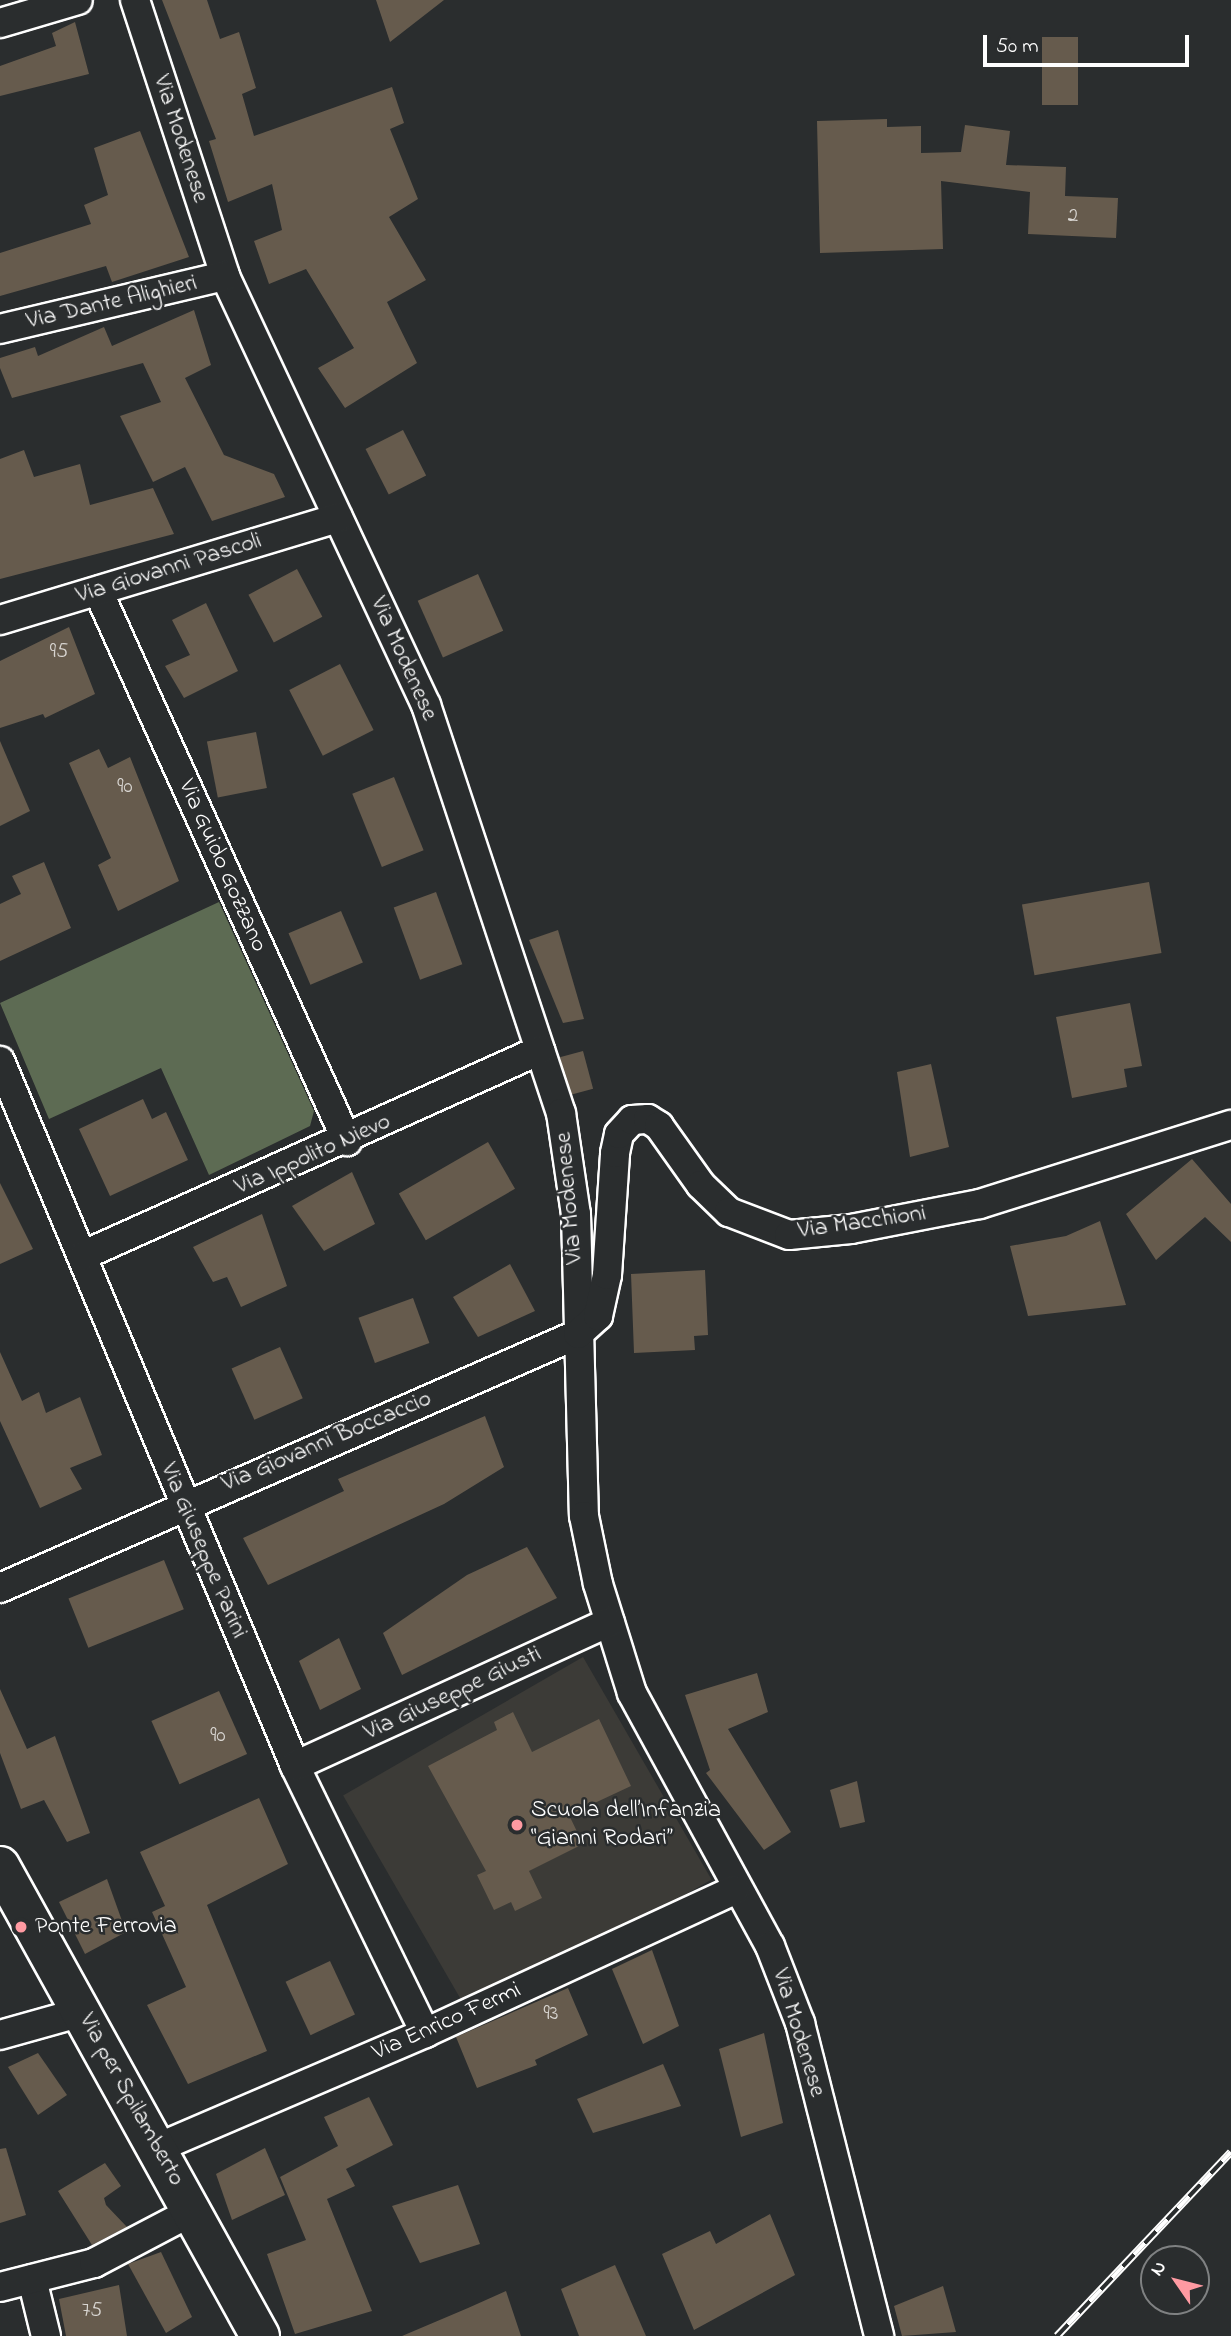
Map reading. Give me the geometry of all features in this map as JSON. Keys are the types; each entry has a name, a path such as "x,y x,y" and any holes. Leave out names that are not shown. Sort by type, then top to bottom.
{"main road":[{"name":"Via per Spilamberto","path":"0,1866 260,2336"}],"street":[{"path":"0,23 78,0"},
{"name":"Via Modenese","path":"135,0 225,276 426,705 540,1050 571,1163 584,1516 610,1622 632,1693 735,1890 770,1946 800,2023 878,2336"},
{"name":"Via Dante Alighieri","path":"0,330 225,276"},
{"name":"Via Giovanni Pascoli","path":"0,620 338,518"},
{"name":"Via Guido Gozzano","path":"98,591 346,1141"},
{"name":"Via Ippolito Nievo","path":"84,1255 346,1141 540,1050"},
{"name":"Via Giuseppe Parini","path":"0,1061 84,1255 182,1505 295,1766 425,2033"},
{"name":"Via Macchioni","path":"578,1334 598,1316 607,1275 615,1153 619,1134 638,1118 659,1126 701,1185 729,1212 789,1234 851,1229 980,1204 1231,1125"},
{"name":"Via Giovanni Boccaccio","path":"0,1588 182,1505 578,1334"},
{"name":"Via Giuseppe Giusti","path":"295,1766 610,1622"},
{"name":"Via Enrico Fermi","path":"157,2148 425,2033 735,1890"},
{"path":"0,2035 82,2012"},
{"path":"0,2287 94,2263 193,2211"},
{"path":"32,2279 46,2336"}],"shaded area":[{"name":"Scuola dell’Infanzia “Gianni Rodari”","path":"583,1657 712,1880 472,2018 343,1796"}],"green space":[{"path":"219,902 314,1111 310,1126 209,1175 161,1068 49,1119 0,1003"}],"building":[{"path":"162,0 207,0 220,39 239,32 256,88 242,94 254,136 392,87 404,123 390,129 418,199 389,217 426,280 387,302 417,363 345,408 318,368 354,348 306,269 269,284 254,241 282,230 272,184 228,202 209,141 216,139"},
{"path":"376,0 444,0 390,42"},
{"path":"75,22 89,74 0,96 0,66 56,46 52,33"},
{"path":"1042,37 1078,37 1078,105 1042,105"},
{"path":"887,119 887,127 921,126 921,153 961,152 965,125 1010,131 1006,165 1066,167 1065,196 1118,198 1116,238 1028,234 1030,192 941,181 943,249 820,253 817,121"},
{"path":"140,131 189,257 112,282 106,266 0,296 0,253 91,224 84,205 108,195 94,148"},
{"path":"194,310 211,365 185,378 224,455 274,474 285,497 212,521 185,467 153,482 120,416 161,402 143,363 12,398 0,368 0,358 35,347 38,356 104,327 112,346"},
{"path":"403,430 426,475 389,495 366,449"},
{"path":"24,450 34,477 80,464 90,505 153,488 174,534 0,579 0,459"},
{"path":"297,569 322,617 274,643 248,595"},
{"path":"478,574 503,631 443,657 418,601"},
{"path":"206,603 238,671 184,698 165,666 190,655 172,620"},
{"path":"69,627 95,694 45,718 43,714 0,728 0,661"},
{"path":"340,664 374,730 323,756 289,690"},
{"path":"256,732 267,788 218,797 207,742"},
{"path":"0,741 30,811 0,826"},
{"path":"99,749 108,768 130,757 179,881 118,911 98,865 111,858 69,763"},
{"path":"394,777 424,850 382,867 352,794"},
{"path":"44,862 71,928 0,961 0,904 21,894 12,876"},
{"path":"1149,882 1162,953 1034,975 1022,904"},
{"path":"436,892 462,964 420,980 394,907"},
{"path":"341,911 363,963 310,985 289,933"},
{"path":"558,930 584,1019 563,1023 529,940"},
{"path":"1130,1003 1142,1066 1124,1069 1127,1087 1072,1098 1056,1017"},
{"path":"583,1051 593,1089 570,1095 560,1057"},
{"path":"931,1064 949,1147 910,1157 897,1072"},
{"path":"143,1099 152,1119 166,1112 188,1160 110,1196 79,1129"},
{"path":"488,1142 515,1189 426,1240 399,1194"},
{"path":"1192,1159 1231,1204 1231,1242 1205,1217 1156,1260 1126,1214"},
{"path":"352,1172 375,1224 324,1251 292,1206"},
{"path":"0,1183 33,1249 0,1264"},
{"path":"262,1214 287,1286 241,1307 227,1277 213,1282 193,1247"},
{"path":"1100,1221 1126,1305 1028,1316 1010,1246 1066,1236"},
{"path":"510,1264 535,1311 478,1337 453,1297"},
{"path":"705,1270 708,1335 694,1336 695,1350 634,1353 631,1274"},
{"path":"413,1298 429,1343 375,1363 358,1318"},
{"path":"280,1347 303,1398 254,1420 232,1369"},
{"path":"0,1352 22,1401 39,1392 46,1413 80,1397 102,1455 70,1468 82,1489 40,1508 0,1421"},
{"path":"485,1416 504,1467 444,1504 268,1585 243,1538 344,1491 338,1479"},
{"path":"527,1547 557,1598 402,1675 383,1633 467,1575"},
{"path":"164,1560 184,1609 88,1648 69,1599"},
{"path":"339,1638 361,1689 320,1710 299,1661"},
{"path":"757,1673 768,1712 728,1729 791,1832 764,1850 706,1773 710,1770 685,1695"},
{"path":"0,1689 27,1749 55,1736 90,1833 67,1842 44,1800 21,1809 0,1753"},
{"path":"219,1691 247,1754 179,1784 151,1721"},
{"path":"513,1712 532,1752 599,1719 631,1786 569,1815 583,1844 529,1871 542,1898 515,1911 511,1902 494,1910 477,1875 486,1871 428,1766 497,1730 494,1722"},
{"path":"857,1781 865,1822 840,1828 830,1790"},
{"path":"259,1798 288,1864 207,1905 267,2051 188,2084 147,2005 186,1987 152,1912 165,1906 140,1852"},
{"path":"107,1879 126,1932 85,1954 59,1902"},
{"path":"652,1950 679,2026 643,2044 612,1969"},
{"path":"330,1961 355,2014 311,2035 286,1982"},
{"path":"568,1988 588,2035 535,2060 537,2065 477,2088 456,2037"},
{"path":"764,2033 783,2123 741,2137 719,2049"},
{"path":"38,2053 67,2095 38,2115 8,2067"},
{"path":"663,2064 681,2106 593,2133 577,2099"},
{"path":"369,2097 393,2145 346,2169 355,2186 327,2199 372,2311 295,2334 267,2254 306,2240 280,2177 338,2146 324,2117"},
{"path":"6,2148 26,2215 0,2223 0,2149"},
{"path":"265,2148 285,2195 232,2220 216,2174"},
{"path":"105,2163 121,2186 104,2198 106,2205 127,2227 92,2245 58,2191"},
{"path":"458,2185 480,2244 420,2263 392,2206"},
{"path":"770,2214 795,2275 694,2330 662,2254 710,2231 716,2244"},
{"path":"161,2252 192,2317 166,2333 128,2264"},
{"path":"615,2265 646,2336 579,2336 561,2289"},
{"path":"119,2285 127,2336 66,2336 59,2299"},
{"path":"943,2286 956,2332 902,2336 894,2306"},
{"path":"506,2291 521,2336 402,2336 468,2308"}],"railway":[{"path":"1057,2336 1231,2152"}],"place":[{"name":"Scuola dell’Infanzia “Gianni Rodari”","path":"517,1825"},
{"name":"Ponte Ferrovia","path":"21,1927"}]}
